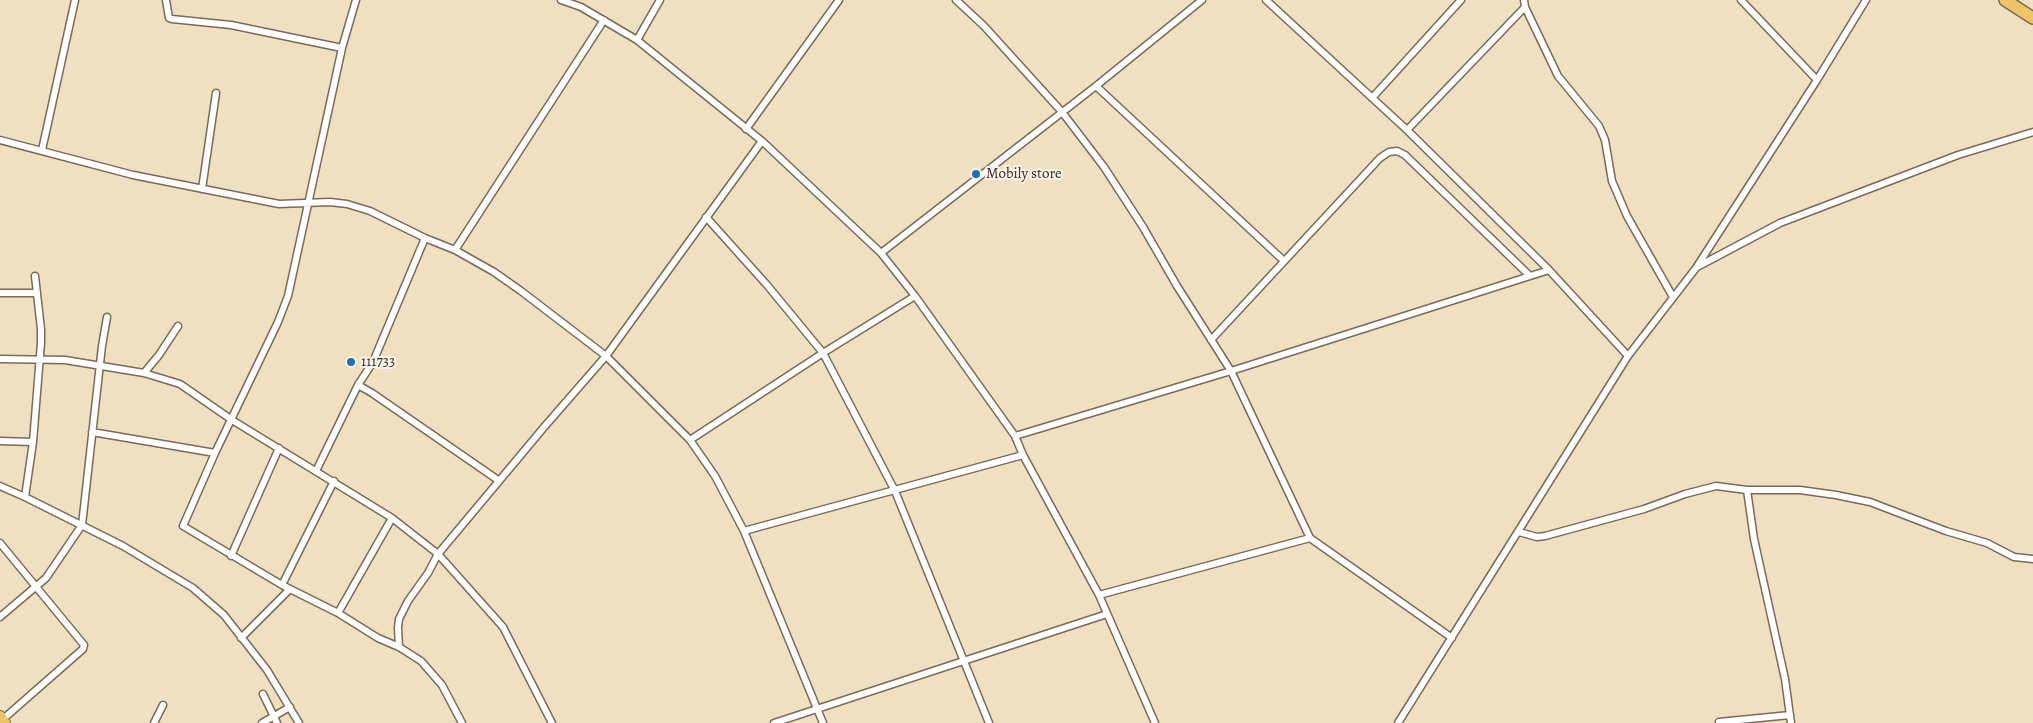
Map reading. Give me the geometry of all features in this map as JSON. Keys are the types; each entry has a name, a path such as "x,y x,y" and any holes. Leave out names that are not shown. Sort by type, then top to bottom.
{"highway":[{"path":"2005,0 2033,18"}],"street":[{"path":"42,150 75,0"},
{"path":"166,0 169,18 172,19 231,24 342,48"},
{"path":"356,0 342,48 288,296 278,322 215,452 183,526 220,547 231,556 378,638 399,647 420,661 442,685 462,723"},
{"path":"562,0 581,7 637,40 762,142 881,253 915,296 1015,436 1099,595 1155,723"},
{"path":"637,40 660,0"},
{"path":"746,129 839,0"},
{"path":"956,0 984,26 1062,112 1104,167 1231,371 1310,538 1452,638"},
{"path":"881,253 1096,86 1202,0"},
{"path":"1266,0 1407,130 1549,270 1628,356"},
{"path":"1372,98 1460,0"},
{"path":"1741,0 1817,80"},
{"path":"1398,723 1628,356 1696,268 1866,0"},
{"path":"1407,130 1525,4 1558,76 1599,126 1605,140 1612,181 1627,216 1673,297"},
{"path":"455,250 604,20"},
{"path":"1096,86 1284,261"},
{"path":"202,189 216,93"},
{"path":"1696,268 1780,224 1958,155 2033,132"},
{"path":"0,140 133,175 279,204 330,202 370,211 455,250 494,272 521,291 606,356 690,440 715,476 744,531 823,723"},
{"path":"399,647 399,619 408,601 428,573 438,554 498,480 606,356 762,142"},
{"path":"1211,340 1380,158 1389,152 1397,151 1405,155 1530,276"},
{"path":"706,217 767,285 823,353 895,491 989,723"},
{"path":"316,471 358,385 373,362 426,238"},
{"path":"1015,436 1231,371 1549,270"},
{"path":"26,497 33,442 41,329 34,276"},
{"path":"0,294 37,293"},
{"path":"690,440 823,353 915,296"},
{"path":"0,617 46,578 82,526 102,346 108,317"},
{"path":"144,373 159,355 178,326"},
{"path":"0,359 38,358 65,360 144,373 180,384 232,420 392,518 438,554 503,627 552,723"},
{"path":"358,385 372,392 498,480"},
{"path":"92,432 215,452"},
{"path":"0,441 33,442"},
{"path":"231,556 279,448"},
{"path":"744,531 895,491 1023,454"},
{"path":"282,585 334,481"},
{"path":"0,486 26,497 123,546 193,588 224,616 267,670 299,723"},
{"path":"1519,532 1537,537 1545,536 1644,509 1706,488 1727,486 1747,490 1800,490 1836,494 1870,502 1946,531 1987,543 2014,557 2033,559"},
{"path":"1747,490 1754,539 1785,679 1791,723"},
{"path":"338,614 392,518"},
{"path":"1099,595 1310,538"},
{"path":"0,543 84,645 83,649 2,720"},
{"path":"241,638 290,589"},
{"path":"774,723 1107,614"},
{"path":"263,694 277,723"},
{"path":"154,723 163,705"},
{"path":"262,723 290,706"},
{"path":"1720,722 1790,714"}],"place":[{"name":"Mobily store","path":"976,174"},
{"name":"111733","path":"351,362"}]}
